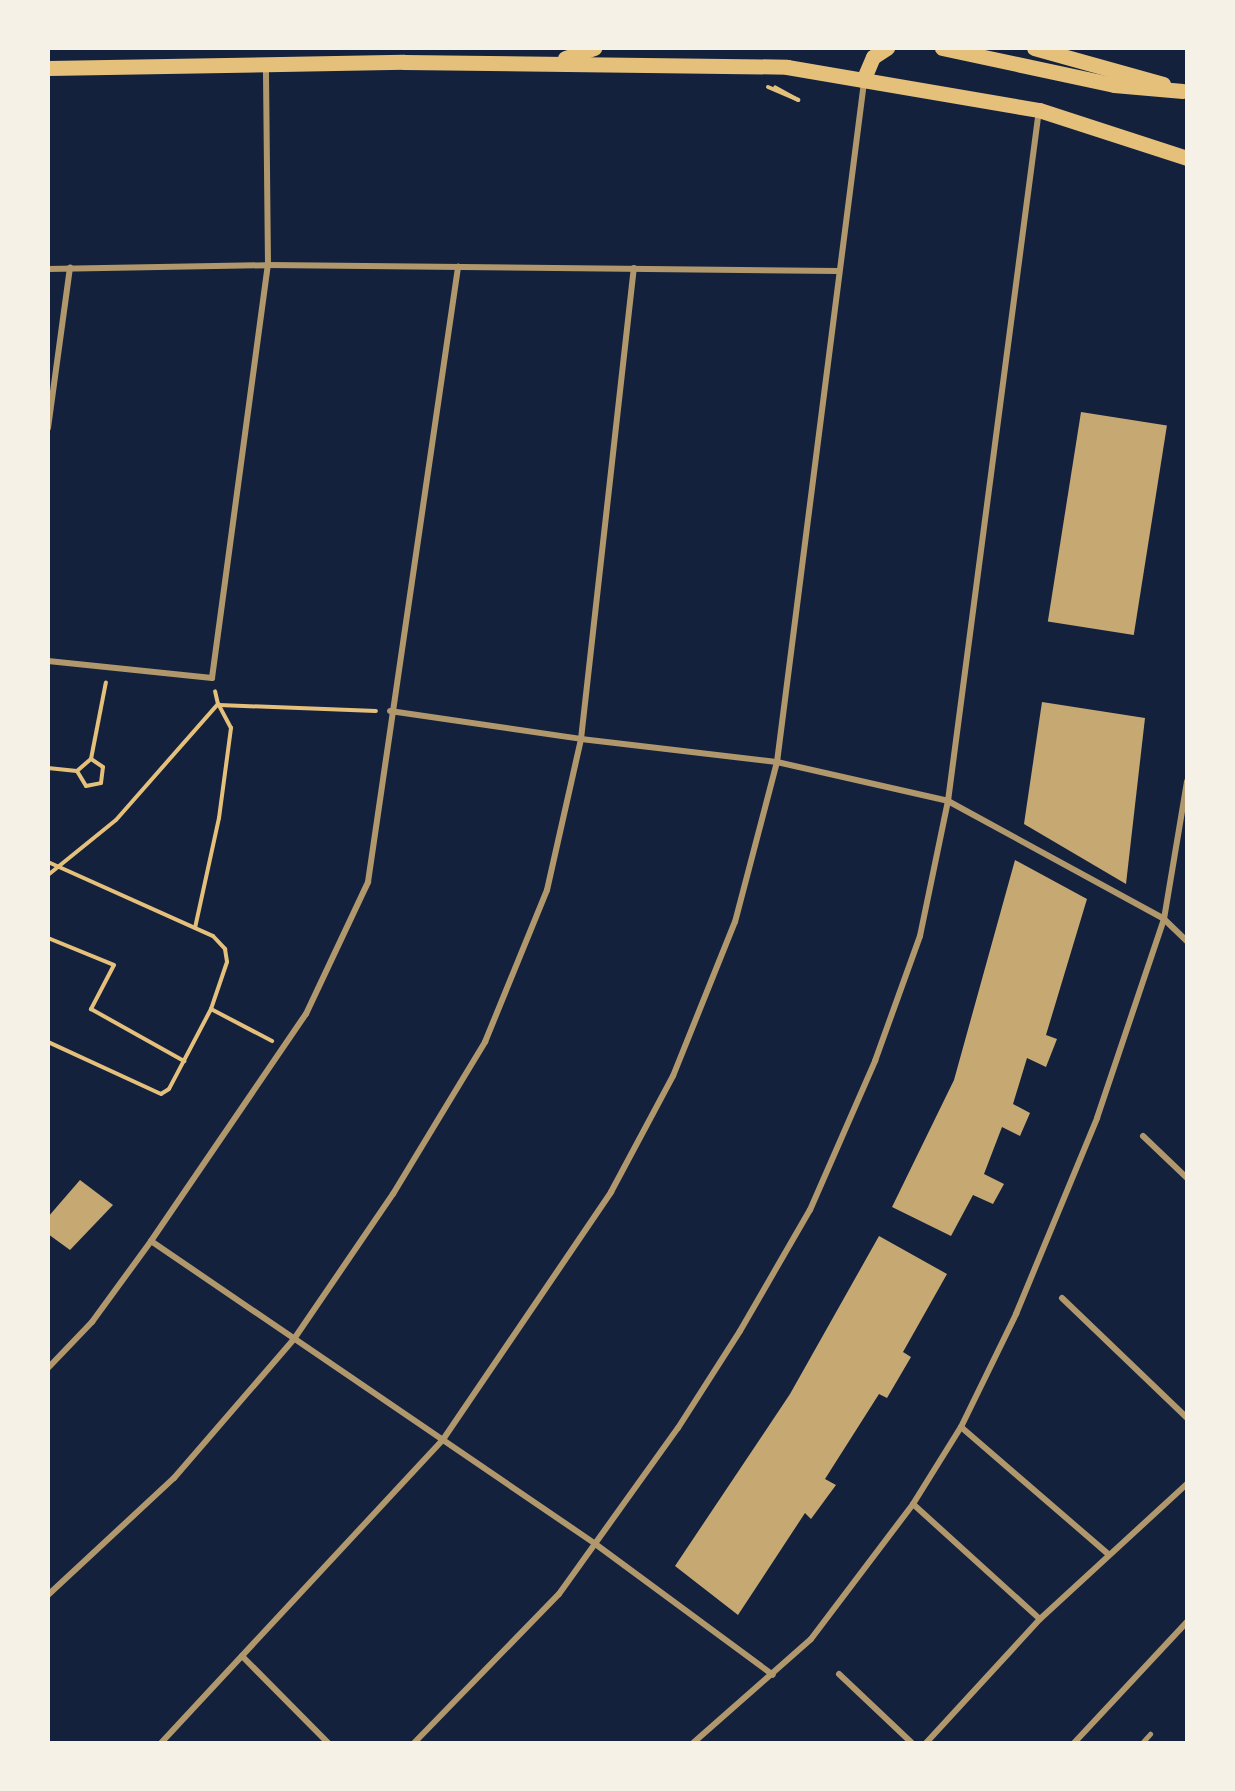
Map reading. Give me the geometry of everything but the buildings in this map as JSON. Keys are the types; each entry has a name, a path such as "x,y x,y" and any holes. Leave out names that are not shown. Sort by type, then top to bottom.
{"main road":[{"path":"553,62 594,48"},
{"path":"864,78 873,57 887,48"},
{"path":"942,48 1114,85 1185,92"},
{"path":"1034,48 1125,71 1185,92"},
{"path":"48,68 553,62 766,65 864,78 1039,110 1187,158"}],"street":[{"path":"48,661 212,678 268,265 266,64"},
{"path":"161,1743 442,1441 611,1192 673,1076 735,922 777,762 864,78"},
{"path":"414,1743 559,1594 678,1428 740,1331 810,1210 875,1061 920,936 948,801 1039,110"},
{"path":"48,269 268,265 838,271"},
{"path":"48,1368 92,1322 151,1241 306,1014 368,882 390,711 458,267"},
{"path":"48,428 70,268"},
{"path":"48,1595 174,1478 294,1340 393,1194 485,1042 548,890 581,739 634,268"},
{"path":"390,711 581,739 777,762 948,801 1164,919 1187,941"},
{"path":"693,1743 773,1675 811,1639 913,1504 961,1427 1016,1314 1097,1118 1164,919 1187,781"},
{"path":"1143,1136 1187,1178"},
{"path":"151,1241 594,1544 773,1675"},
{"path":"1062,1298 1187,1418"},
{"path":"961,1427 1107,1553"},
{"path":"926,1743 1040,1619 1107,1553 1187,1484"},
{"path":"913,1504 1040,1619"},
{"path":"1074,1743 1187,1623"},
{"path":"243,1656 328,1743"},
{"path":"839,1674 912,1743"}],"lane":[{"path":"1142,1743 1150,1734"}],"path":[{"path":"48,768 77,771 91,759 108,669"},
{"path":"195,928 219,818 231,728 218,705 212,678"},
{"path":"218,705 390,711"},
{"path":"48,875 116,820 218,705"},
{"path":"77,771 86,786 101,783 103,767 91,759"},
{"path":"48,862 195,928 220,941 225,949 225,973 211,1009 169,1089 161,1094 48,1042"},
{"path":"48,938 114,965 91,1010 184,1061"},
{"path":"211,1009 283,1047"}]}
